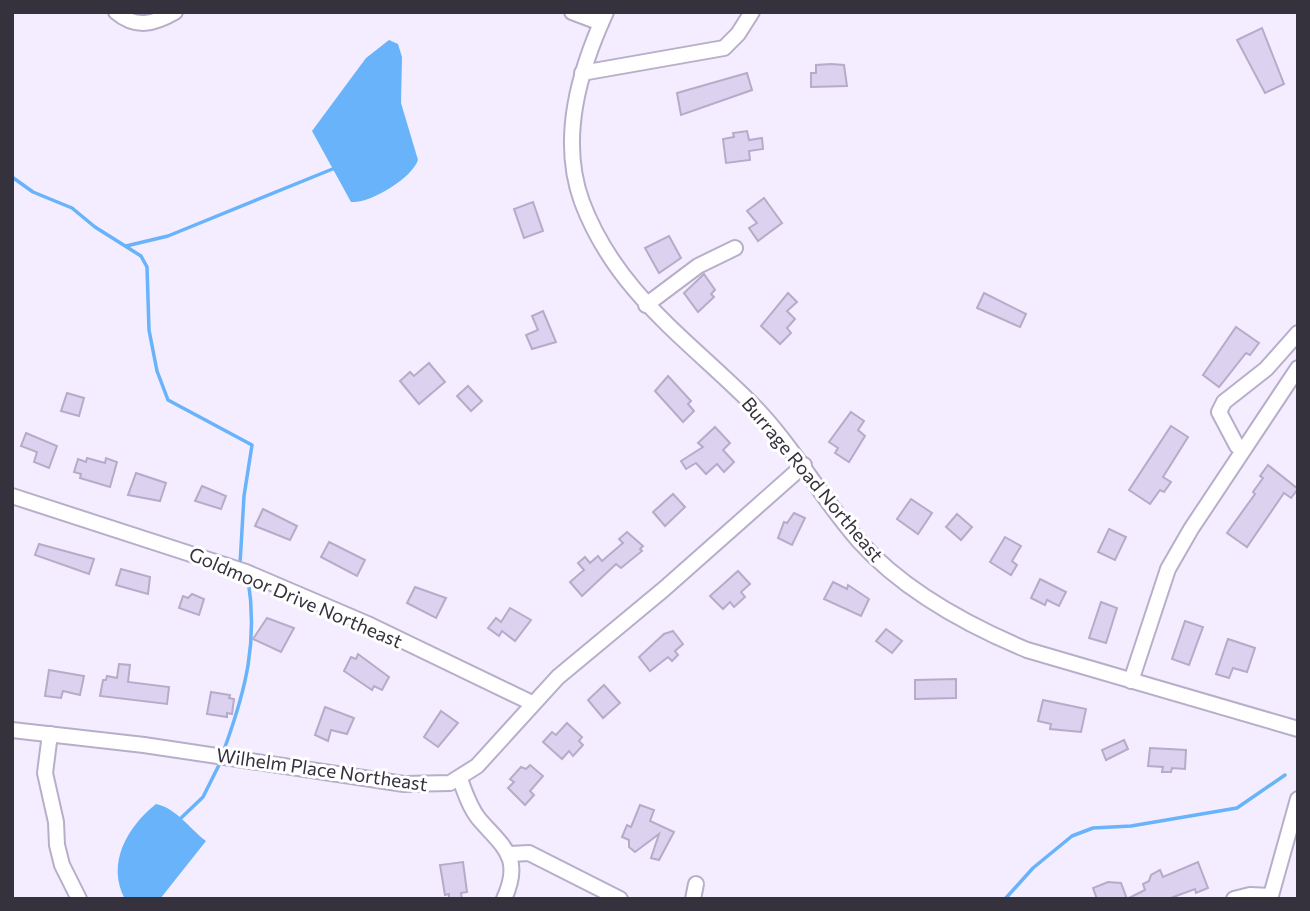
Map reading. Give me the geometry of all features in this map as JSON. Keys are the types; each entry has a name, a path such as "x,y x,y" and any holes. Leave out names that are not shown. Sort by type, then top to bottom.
{"street":[{"path":"116,12 126,20 145,25 175,12"},
{"path":"572,12 603,17"},
{"path":"582,73 724,48 738,34 752,12"},
{"name":"Burrage Road Northeast","path":"603,17 582,73 572,131 573,166 582,201 609,259 646,305 752,404 804,465 867,550 917,590 992,635 1027,650 1298,729"},
{"path":"646,305 698,266 735,248"},
{"path":"1243,450 1237,446 1219,412 1224,402 1266,369 1298,333"},
{"path":"1131,681 1168,569 1298,368"},
{"path":"504,899 511,872 510,854 499,837 478,817 460,779 477,766 532,703 587,651 664,589 804,465"},
{"name":"Goldmoor Drive Northeast","path":"12,496 201,555 246,572 370,625 532,703"},
{"name":"Wilhelm Place Northeast","path":"12,730 404,784 442,784 460,779"},
{"path":"50,734 45,773 56,822 57,845 62,864 79,899"},
{"path":"1234,899 1250,895 1270,897 1298,799"},
{"path":"510,854 528,853 620,899"}],"water":[{"path":"389,40 398,44 402,57 401,103 418,160 399,182 369,199 351,202 312,131 366,58"},
{"path":"156,804 176,814 206,841 160,899 125,899 118,873 122,847 136,824"}],"building":[{"path":"1262,28 1284,84 1265,93 1237,40"},
{"path":"816,65 844,65 847,86 811,87 811,73 816,73"},
{"path":"747,73 752,90 681,115 677,93"},
{"path":"747,131 749,140 762,138 763,149 749,151 750,160 726,163 723,139 734,137 733,133"},
{"path":"764,198 782,223 758,241 749,228 757,223 747,211"},
{"path":"533,202 543,231 524,238 514,209"},
{"path":"669,236 681,258 659,273 645,248"},
{"path":"704,274 715,290 711,294 714,297 698,312 684,293"},
{"path":"788,293 797,302 787,311 795,319 787,328 791,333 780,344 761,326"},
{"path":"984,293 1026,314 1020,327 977,308"},
{"path":"543,311 556,342 532,349 526,335 538,330 532,316"},
{"path":"1236,327 1259,343 1250,355 1246,353 1219,387 1203,375"},
{"path":"429,363 445,382 419,404 400,381 410,372 414,376"},
{"path":"668,376 691,401 688,404 694,411 683,422 655,391"},
{"path":"468,386 482,401 471,411 457,396"},
{"path":"67,393 84,398 79,416 61,411"},
{"path":"851,412 864,421 858,430 865,436 849,462 835,453 838,448 829,442"},
{"path":"1171,426 1188,437 1163,477 1171,482 1164,492 1160,490 1150,504 1129,490"},
{"path":"715,427 730,443 723,450 734,462 724,472 717,464 706,474 696,463 686,469 681,461 703,447 698,443"},
{"path":"26,433 57,446 49,468 34,462 37,452 21,446"},
{"path":"87,458 105,463 106,458 117,462 110,487 80,478 81,474 74,472 78,459 86,462"},
{"path":"1268,465 1298,489 1291,498 1284,493 1247,547 1227,533 1255,494 1253,492 1263,478 1260,476"},
{"path":"136,473 166,483 160,501 128,495"},
{"path":"202,486 226,496 221,509 195,501"},
{"path":"673,494 685,507 665,526 653,512"},
{"path":"911,499 932,513 918,534 897,519"},
{"path":"263,509 297,526 290,540 255,526"},
{"path":"794,513 805,518 792,545 778,538 784,522 787,523"},
{"path":"957,514 972,527 961,540 946,527"},
{"path":"1109,529 1126,537 1115,560 1098,552"},
{"path":"627,532 643,546 640,549 642,551 621,568 616,564 582,596 570,582 584,570 578,563 585,557 590,563 598,556 602,561 623,543 619,539"},
{"path":"1005,537 1021,546 1012,561 1017,565 1011,575 990,562"},
{"path":"329,542 365,560 357,576 321,557"},
{"path":"39,544 94,559 89,574 35,555"},
{"path":"121,569 150,577 148,594 116,585"},
{"path":"738,571 750,584 741,592 745,597 734,607 730,602 723,609 710,596"},
{"path":"1040,579 1066,592 1059,606 1047,600 1045,605 1031,598"},
{"path":"833,582 847,589 848,585 869,599 861,616 824,599"},
{"path":"415,587 446,598 436,618 407,603"},
{"path":"192,594 204,599 199,615 179,608 183,596 188,598"},
{"path":"1101,602 1117,608 1106,643 1089,638"},
{"path":"510,608 531,620 515,641 502,631 499,636 488,628 496,618 501,622"},
{"path":"267,618 294,628 281,652 253,639"},
{"path":"1185,621 1203,627 1189,665 1172,659"},
{"path":"886,629 902,641 892,653 876,641"},
{"path":"673,631 683,644 675,651 678,655 672,661 668,657 650,671 639,657 664,634"},
{"path":"1228,639 1255,648 1247,672 1233,668 1229,678 1216,674"},
{"path":"358,654 389,677 382,690 374,686 372,690 344,671 351,657 356,659"},
{"path":"119,664 130,665 128,682 169,687 167,704 100,696 103,680 106,680 107,676 117,678"},
{"path":"49,670 84,676 80,695 63,691 61,698 45,696"},
{"path":"956,679 956,698 915,699 915,680"},
{"path":"604,685 620,703 603,718 588,700"},
{"path":"211,692 230,695 229,698 234,699 232,714 227,713 227,717 207,714"},
{"path":"1043,700 1086,709 1081,732 1050,729 1051,724 1038,721"},
{"path":"325,707 354,718 347,734 331,730 328,741 315,735"},
{"path":"441,711 458,723 438,747 424,737"},
{"path":"567,723 582,737 579,741 583,745 573,756 569,751 562,759 543,742 552,732 556,735"},
{"path":"1124,740 1128,749 1106,760 1102,750"},
{"path":"1150,748 1186,750 1185,769 1172,768 1171,772 1162,772 1163,767 1148,766"},
{"path":"530,765 543,776 530,791 534,795 525,805 508,788 514,782 510,779 521,767 526,769"},
{"path":"640,805 654,810 650,821 674,832 659,860 651,858 659,834 635,852 629,847 629,840 622,837 627,825 631,827"},
{"path":"463,862 467,892 461,893 462,899 449,899 449,894 445,895 440,865"},
{"path":"1198,862 1208,888 1196,893 1195,889 1168,899 1127,899 1145,890 1143,884 1160,870 1163,877"},
{"path":"1108,882 1121,883 1127,899 1097,899 1093,888"}],"waterway":[{"path":"126,246 168,236 335,168"},
{"path":"12,177 33,192 72,208 95,227 141,256 147,267 149,330 157,371 168,400 252,445 244,496 240,564"},
{"path":"225,747 239,705 251,644 248,579"},
{"path":"179,820 203,797 219,765"},
{"path":"1005,899 1033,868 1072,836 1093,828 1131,826 1237,808 1285,775"}]}
